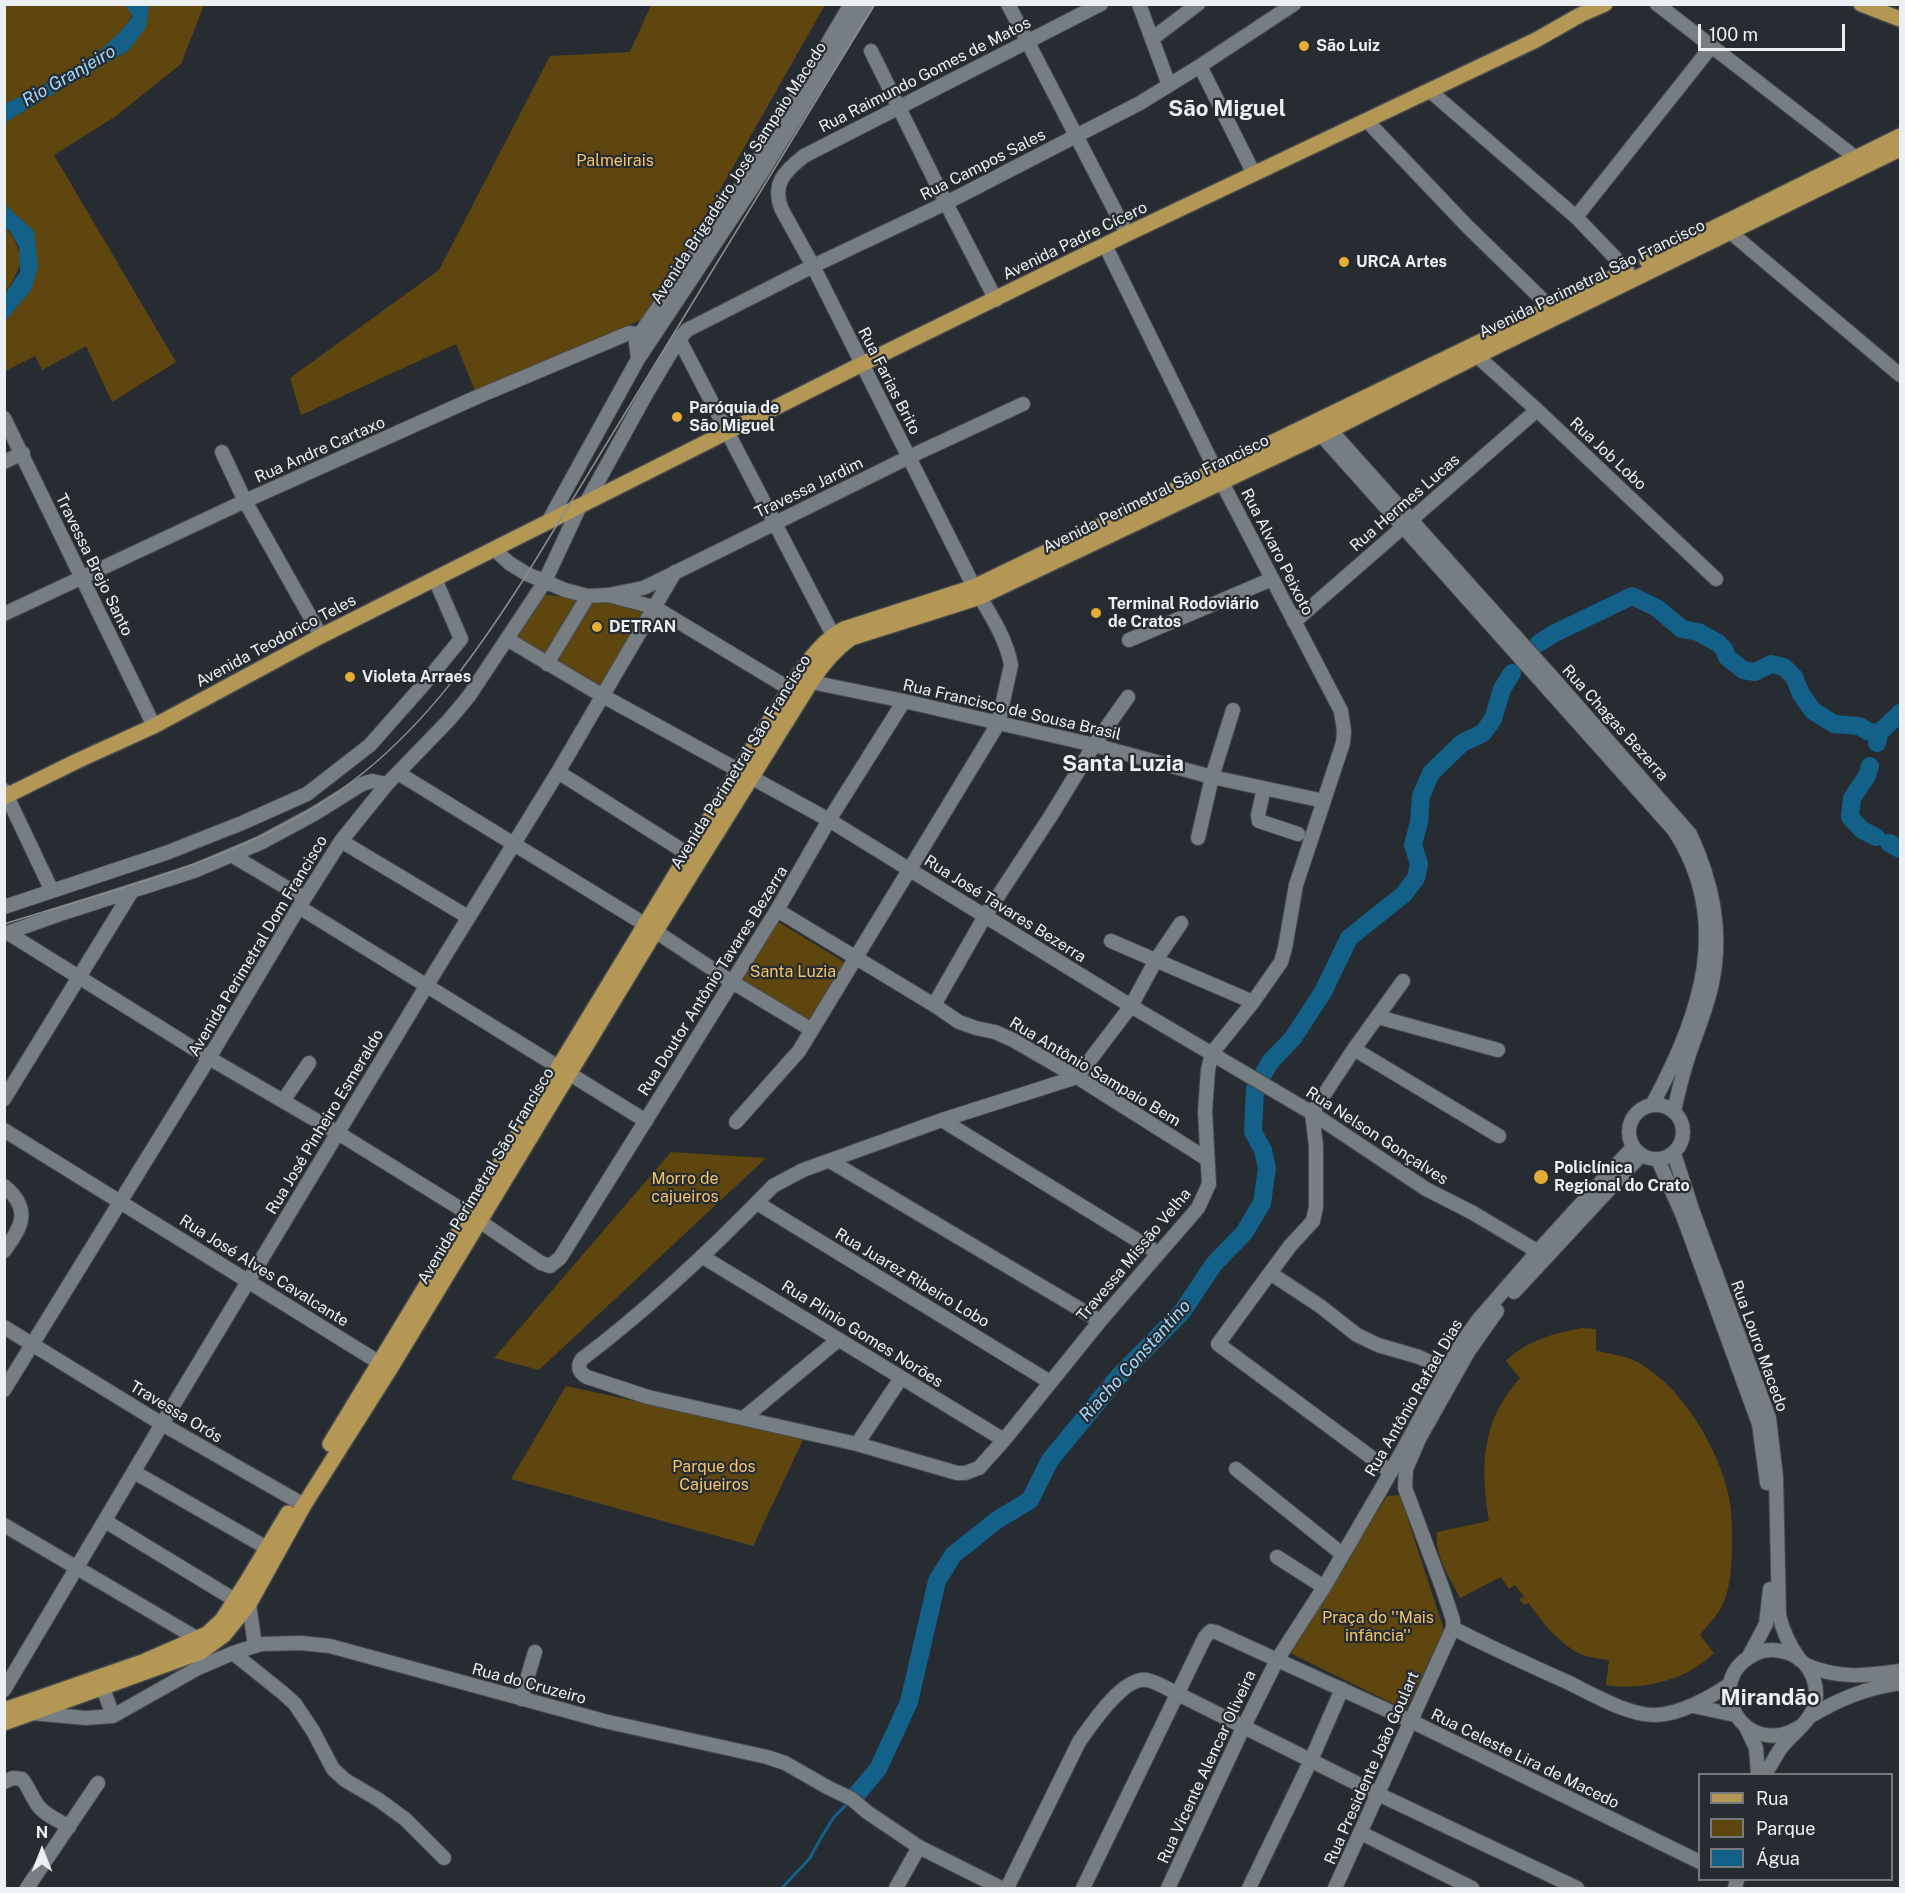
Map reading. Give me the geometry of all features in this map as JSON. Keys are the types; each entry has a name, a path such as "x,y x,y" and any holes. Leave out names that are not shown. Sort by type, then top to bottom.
{"main road":[{"name":"Avenida Padre Cícero","path":"563,515 862,364 1127,234 1536,40 1580,15 1605,4"},
{"path":"1861,4 1900,19"},
{"name":"Avenida Perimetral São Francisco","path":"4,1723 201,1652 224,1635 300,1503 805,678 809,660 833,634 844,629 890,620 977,592 1321,427 1726,228 1900,136"},
{"name":"Avenida Perimetral São Francisco","path":"1321,427 1477,356 1628,271 1900,149"},
{"name":"Avenida Teodorico Teles","path":"5,794 154,726 321,636 563,515"},
{"name":"Avenida Perimetral São Francisco","path":"650,928 688,854 745,773 790,689 851,638 890,620"},
{"name":"Avenida Perimetral São Francisco","path":"4,1710 125,1668 198,1639 214,1628 242,1602 267,1548 300,1503"}],"street":[{"name":"Avenida Brigadeiro José Sampaio Macedo","path":"803,96 851,4"},
{"name":"Avenida Brigadeiro José Sampaio Macedo","path":"646,335 749,175 867,4"},
{"path":"1008,4 1127,234"},
{"name":"Rua Raimundo Gomes de Matos","path":"777,190 786,172 804,156 1101,4"},
{"path":"1139,4 1153,38 1168,86"},
{"path":"1153,38 1198,4"},
{"name":"Rua Campos Sales","path":"679,339 697,324 813,266 946,204 1168,86 1294,4"},
{"path":"1657,4 1856,158"},
{"path":"1576,217 1711,47"},
{"path":"871,51 996,300"},
{"path":"1200,66 1254,174"},
{"path":"1430,91 1576,217 1628,271"},
{"path":"1367,121 1467,226 1554,312"},
{"name":"Rua Farias Brito","path":"736,1122 794,1057 812,1030 998,724 1011,665 1010,656 1000,633 977,592 813,266 782,210 777,190"},
{"path":"1726,228 1900,375"},
{"name":"Rua Alvaro Peixoto","path":"1105,245 1219,476 1341,711"},
{"name":"Rua Andre Cartaxo","path":"4,614 245,501 477,398 629,333 646,335"},
{"path":"548,522 638,359 636,342 646,335"},
{"path":"679,339 833,634"},
{"path":"583,505 679,339"},
{"name":"Rua Job Lobo","path":"1477,356 1716,579"},
{"name":"Travessa Jardim","path":"494,549 509,563 544,583 565,590 588,596 608,595 643,588 909,457 1023,404"},
{"name":"Rua Hermes Lucas","path":"1294,622 1537,410"},
{"name":"Travessa Brejo Santo","path":"4,418 154,726"},
{"name":"Rua Chagas Bezerra","path":"1321,427 1674,830 1691,860 1698,877 1705,914 1706,955 1694,1013 1668,1077 1652,1105"},
{"path":"222,452 245,501 321,636"},
{"path":"4,462 22,453"},
{"name":"Avenida Perimetral Dom Francisco","path":"4,1390 341,841 387,784 469,696 544,583 583,505"},
{"name":"Rua Chagas Bezerra","path":"1406,523 1690,834 1710,885 1714,909 1716,961 1710,992 1684,1069 1674,1111"},
{"name":"Rua José Pinheiro Esmeraldo","path":"4,1690 426,985 558,772 675,572"},
{"path":"4,907 166,853 307,794 370,745 461,639 435,579"},
{"path":"1129,640 1272,579"},
{"name":"Travessa Jardim","path":"608,595 654,607 790,689"},
{"path":"547,664 588,596"},
{"name":"Rua José Tavares Bezerra","path":"507,639 603,696 829,820 1131,1006 1258,1081"},
{"name":"Rua Francisco de Sousa Brasil","path":"805,678 1094,745 1212,777 1324,801"},
{"path":"934,1005 985,916 1094,745 1128,697"},
{"name":"Rua Doutor Antônio Tavares Bezerra","path":"474,1217 541,1263 550,1266 560,1258 904,701"},
{"path":"1198,838 1212,777 1233,710"},
{"name":"Travessa Missão Velha","path":"857,1444 957,1473 979,1468 1198,1208 1209,1184 1205,1112 1208,1070 1212,1053 1253,1002 1281,962 1286,948 1296,885 1343,743 1341,711"},
{"path":"558,772 688,854"},
{"path":"398,773 812,1030"},
{"path":"6,933 233,856 314,814 362,784 372,781 387,784"},
{"path":"1264,788 1258,815 1259,821 1298,834"},
{"path":"5,794 52,891"},
{"path":"341,841 468,917"},
{"path":"233,856 426,985 646,1121"},
{"path":"4,1100 132,891"},
{"name":"Rua Antônio Sampaio Bem","path":"777,910 959,1022 995,1032 1013,1040 1077,1077 1207,1159"},
{"path":"901,1378 857,1444 648,1397 584,1376 579,1367 582,1359 619,1331 703,1257 773,1186 783,1180 803,1170 942,1120 1077,1077 1131,1006 1156,960 1181,923"},
{"path":"6,933 474,1217"},
{"path":"1111,941 1253,1002"},
{"path":"1391,1472 1218,1344 1290,1246 1313,1221 1316,1207 1316,1146 1312,1113 1403,981"},
{"path":"1378,1017 1498,1050"},
{"path":"1354,1049 1499,1136"},
{"path":"283,1101 309,1063"},
{"name":"Rua Nelson Gonçalves","path":"1258,1081 1312,1113 1426,1189 1473,1213 1543,1254"},
{"path":"1652,1105 1660,1105 1674,1111 1680,1118 1684,1133 1679,1148 1674,1154 1658,1160 1649,1159 1637,1151 1630,1138 1629,1129 1636,1113 1652,1105"},
{"path":"942,1120 1158,1253"},
{"name":"Rua José Alves Cavalcante","path":"4,1130 385,1366"},
{"name":"Rua Antônio Rafael Dias","path":"1453,1628 1442,1587 1405,1488 1409,1459 1447,1370 1461,1344 1478,1320 1543,1254 1637,1151"},
{"name":"Rua Louro Macedo","path":"1674,1154 1769,1418 1776,1477 1779,1615 1783,1632 1803,1662"},
{"name":"Rua Louro Macedo","path":"1658,1160 1683,1216 1760,1424 1767,1479 1770,1593 1766,1624 1748,1658"},
{"path":"830,1161 1100,1322"},
{"path":"4,1186 14,1194 20,1210 20,1227 4,1251"},
{"name":"Rua Juarez Ribeiro Lobo","path":"757,1203 1050,1382"},
{"name":"Rua Antônio Rafael Dias","path":"1277,1660 1324,1587 1436,1400 1482,1331 1543,1254"},
{"name":"Rua Plinio Gomes Norões","path":"703,1257 1004,1440"},
{"path":"1270,1272 1357,1335 1378,1345 1419,1357 1447,1370"},
{"name":"Travessa Orós","path":"4,1327 162,1424 300,1503"},
{"path":"745,1418 838,1340"},
{"path":"1236,1469 1342,1554"},
{"path":"134,1472 267,1548"},
{"path":"1384,1484 1396,1481 1405,1488"},
{"path":"105,1521 242,1602 255,1646"},
{"path":"4,1525 198,1639"},
{"path":"1277,1557 1324,1587"},
{"path":"1453,1628 1640,1714 1667,1714 1693,1706 1731,1684"},
{"name":"Rua Presidente João Goulart","path":"1335,1888 1453,1628"},
{"name":"Rua Celeste Lira de Macedo","path":"1178,1694 1205,1637 1211,1631 1216,1632 1411,1721 1698,1861"},
{"name":"Rua do Cruzeiro","path":"31,1713 86,1718 113,1716 198,1668 233,1653 255,1646 281,1642 330,1646 604,1721 785,1763 854,1800 867,1812 919,1847 1001,1888"},
{"path":"1758,1773 1756,1748 1746,1727 1736,1715 1730,1700 1731,1684 1737,1670 1748,1658 1762,1652 1778,1650 1793,1655 1826,1673 1850,1677 1900,1671"},
{"path":"521,1699 535,1652"},
{"path":"233,1653 295,1704 314,1731 333,1770 405,1819 444,1858"},
{"name":"Rua Vicente Alencar Oliveira","path":"1168,1888 1277,1660"},
{"path":"1803,1662 1816,1686 1815,1702 1809,1717"},
{"path":"1007,1888 1079,1742 1109,1702 1124,1689 1140,1681 1148,1680 1378,1794 1577,1888"},
{"path":"1765,1773 1780,1749 1809,1717 1851,1694 1900,1683"},
{"path":"103,1688 113,1716"},
{"path":"1249,1888 1311,1760 1342,1689"},
{"path":"1083,1888 1178,1694"},
{"path":"1693,1706 1736,1715"},
{"path":"1746,1727 1768,1736 1784,1735 1798,1728"},
{"path":"4,1782 13,1778 22,1779 27,1784 38,1807 69,1827"},
{"path":"27,1888 98,1783"},
{"path":"1361,1833 1472,1888"},
{"path":"896,1888 919,1847"}],"green space":[{"path":"5,5 136,5 129,21 100,50 60,76 5,104"},
{"path":"147,5 204,5 181,64 116,116 54,155 176,362 112,402 86,346 42,370 35,356 5,371 5,321 31,290 34,231 5,205 4,129 7,121 129,50 149,7"},
{"name":"Palmeirais","path":"651,5 825,5 648,317 476,393 456,344 301,415 290,378 439,270 550,56 630,52"},
{"path":"5,228 14,239 20,263 5,294"},
{"path":"541,594 581,599 544,657 515,640"},
{"path":"592,599 617,602 647,611 600,685 558,661"},
{"name":"Santa Luzia","path":"777,921 847,964 810,1024 740,981"},
{"name":"Morro de cajueiros","path":"671,1152 766,1158 539,1370 494,1358"},
{"path":"1581,1328 1596,1329 1596,1351 1633,1360 1659,1377 1673,1391 1686,1406 1709,1442 1729,1497 1732,1537 1729,1583 1720,1610 1700,1635 1714,1653 1678,1677 1649,1685 1606,1685 1609,1660 1584,1655 1569,1647 1538,1617 1529,1603 1524,1605 1519,1599 1524,1597 1515,1585 1509,1589 1501,1577 1460,1598 1438,1549 1437,1532 1489,1521 1485,1482 1486,1445 1497,1411 1520,1378 1506,1361 1523,1348 1541,1339"},
{"name":"Parque dos Cajueiros","path":"566,1386 804,1438 753,1546 511,1479"},
{"name":"Praça do ''Mais infância''","path":"1400,1495 1444,1630 1406,1710 1290,1653 1387,1496"}],"water":[{"name":"Rio Granjeiro","path":"125,5 149,6 146,27 129,50 7,121 5,129 5,104 75,68 107,44 133,16"},
{"path":"5,205 34,231 38,267 31,290 5,321 5,294 20,272 19,247 10,231 5,228"}],"waterway":[{"name":"Riacho Constantino","path":"1539,643 1632,596 1657,608 1682,629 1698,632 1718,643 1724,649 1727,657 1743,670 1755,672 1771,664 1784,667 1794,677 1801,694 1813,711 1834,724 1859,726 1869,732 1879,733"},
{"name":"Riacho Constantino","path":"857,1794 878,1769 909,1702 937,1581 953,1555 997,1520 1030,1500 1050,1460 1120,1375 1182,1312 1214,1264 1244,1233 1262,1203 1267,1168 1263,1150 1253,1132 1255,1089 1270,1062 1293,1038 1323,992 1349,938 1404,894 1416,878 1419,864 1413,845 1419,822 1421,796 1431,773 1462,743 1483,733 1493,719 1502,689 1512,673"},
{"path":"1877,743 1879,733 1900,713"},
{"path":"1870,766 1867,776 1852,798 1850,817 1862,830 1876,837"},
{"path":"1889,843 1900,849"},
{"name":"Riacho Constantino","path":"782,1888 810,1858 834,1817 848,1803"}],"tram line":[{"path":"4,924 191,865 281,826 323,802 363,773 411,729 453,681 527,574 875,4"}],"place":[{"name":"São Luiz","path":"1304,46"},
{"name":"URCA Artes","path":"1344,262"},
{"name":"Paróquia de São Miguel","path":"677,417"},
{"name":"Terminal Rodoviário de Cratos","path":"1096,613"},
{"name":"DETRAN","path":"597,627"},
{"name":"Violeta Arraes","path":"350,677"},
{"name":"Policlínica Regional do Crato","path":"1541,1177"}],"district":[{"name":"São Miguel","path":"1227,109"},
{"name":"Santa Luzia","path":"1123,764"},
{"name":"Mirandão","path":"1770,1698"}]}
